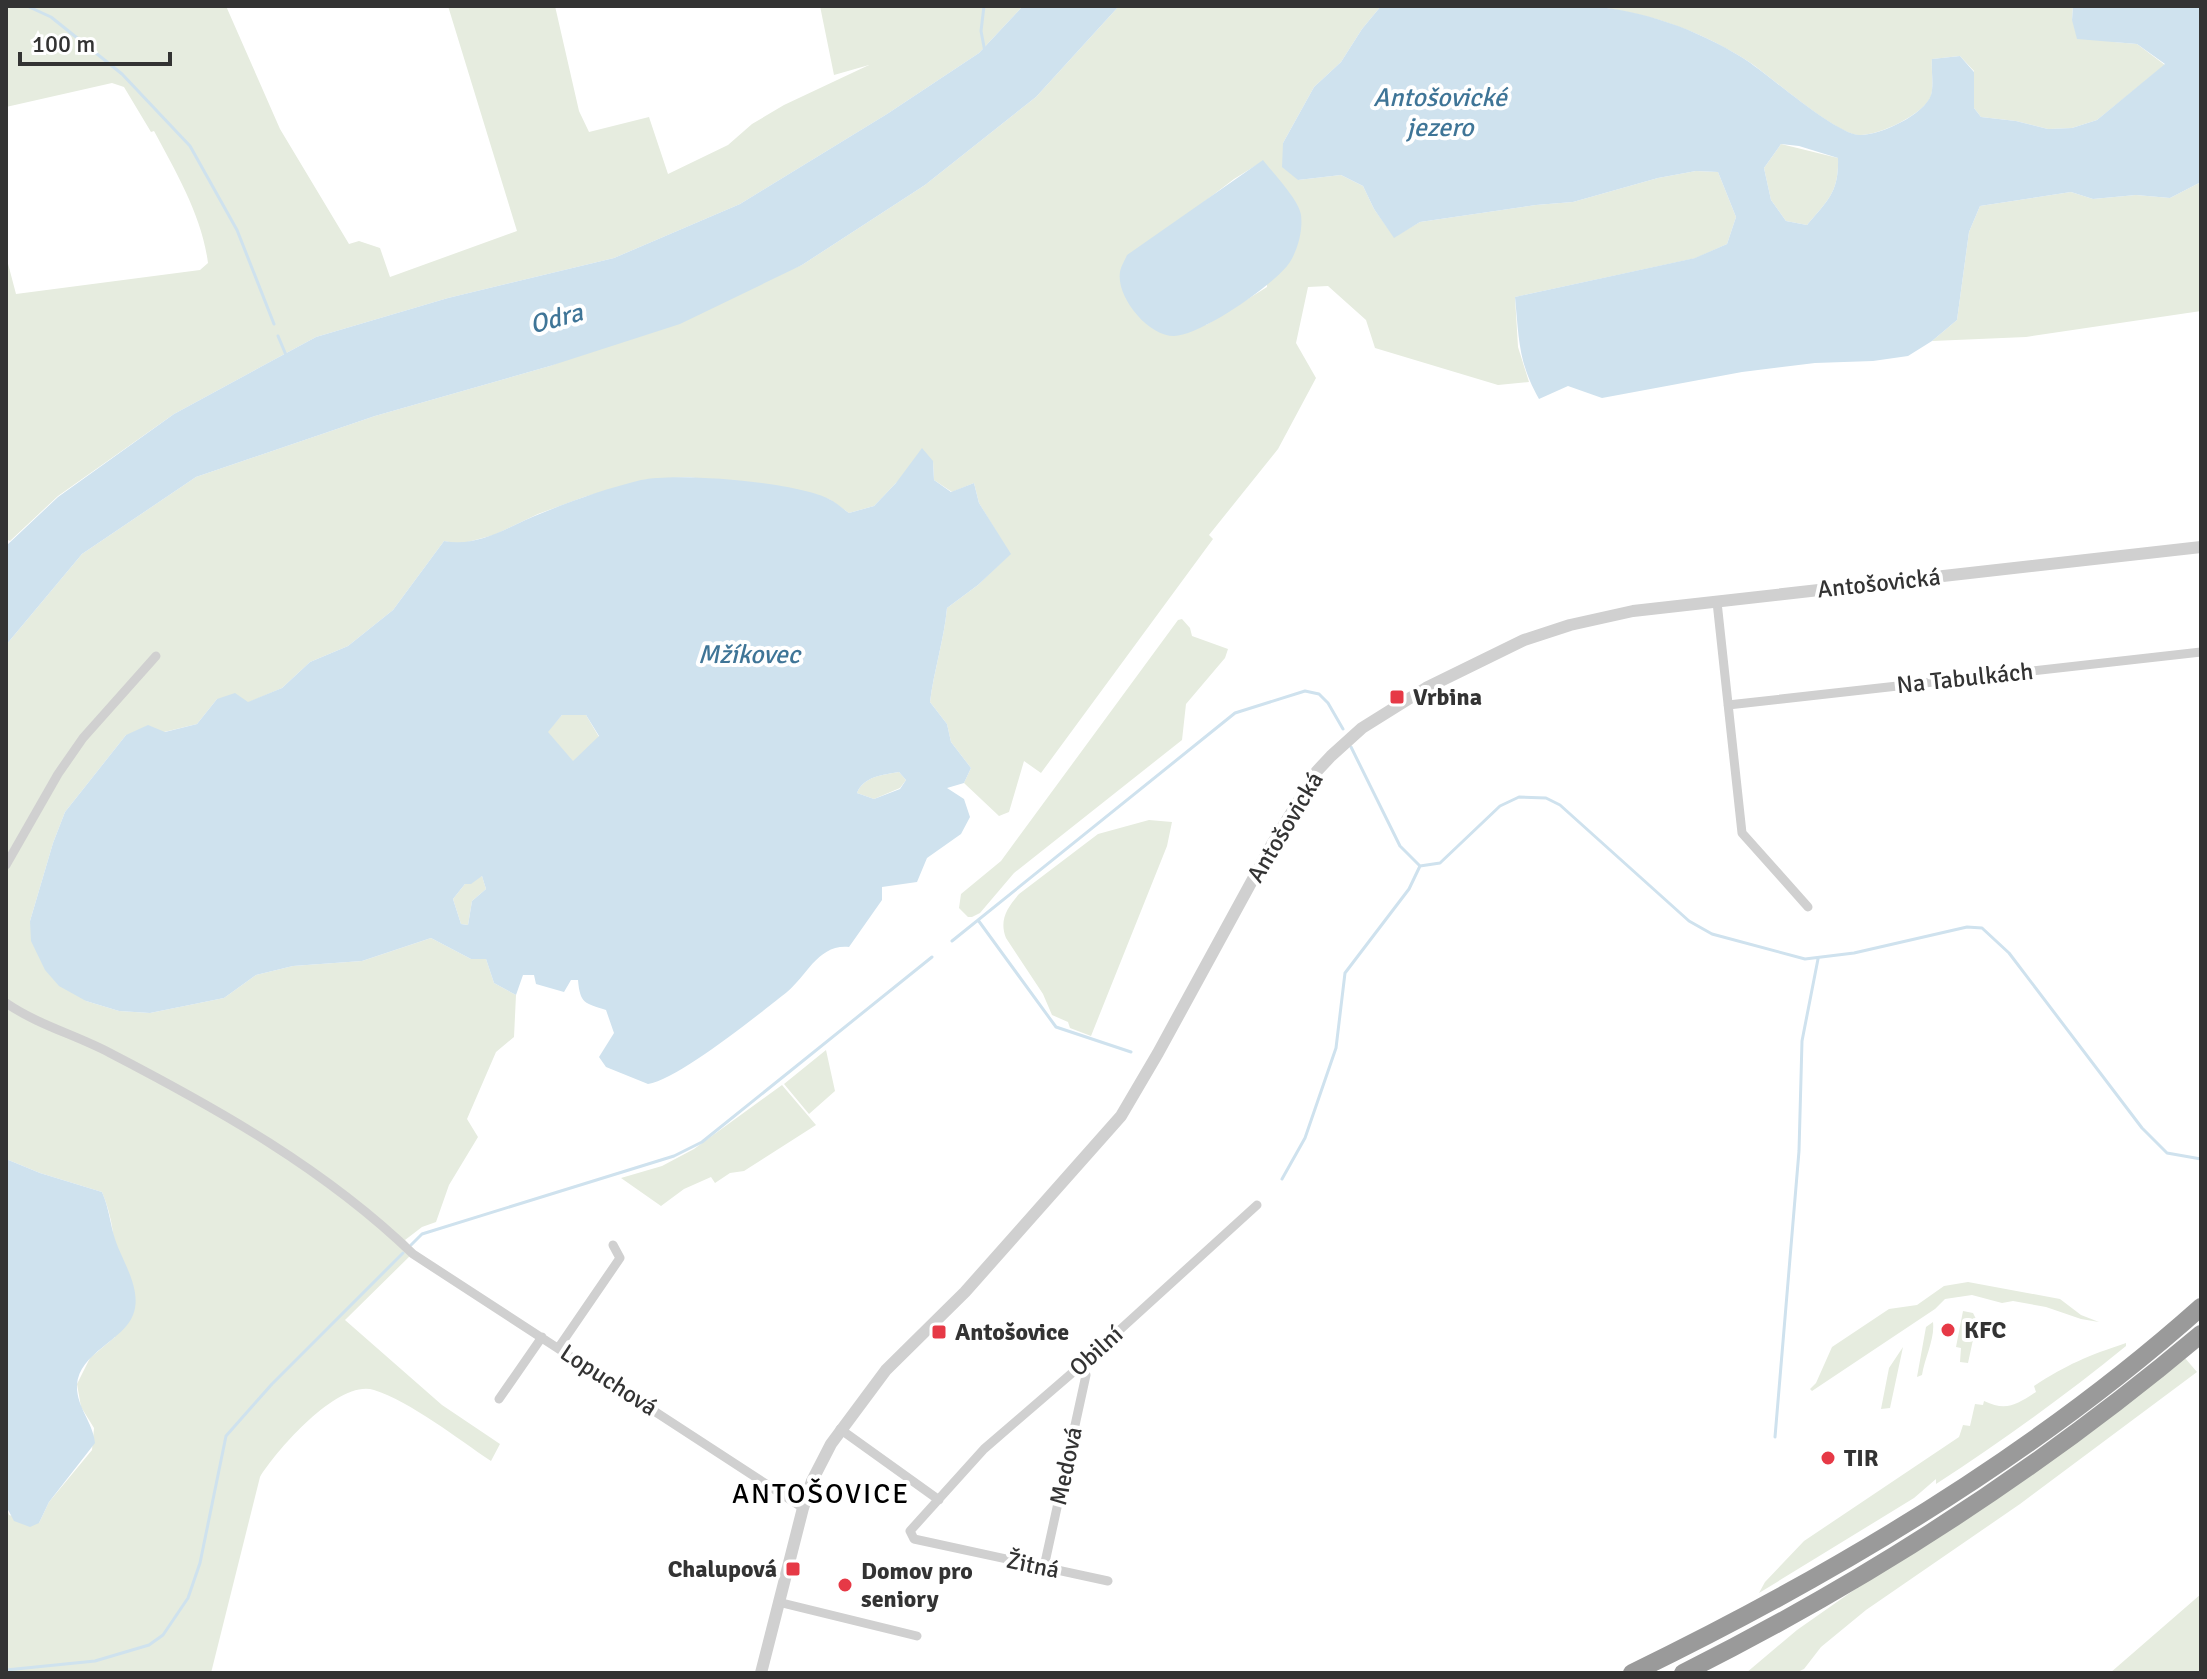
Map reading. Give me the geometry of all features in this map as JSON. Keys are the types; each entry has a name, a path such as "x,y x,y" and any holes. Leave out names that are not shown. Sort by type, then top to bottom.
{"highway":[{"path":"1632,1673 1712,1634 1934,1505 2056,1423 2201,1307"},
{"path":"1683,1673 1772,1627 1950,1520 2090,1421 2201,1334"}],"street":[{"name":"Antošovická","path":"761,1673 803,1508 818,1466 840,1429 886,1370 965,1292 1121,1116 1271,846 1317,771 1362,728 1426,688 1524,640 1570,625 1633,611 2201,547"},
{"path":"1717,602 1742,833 1808,907"},
{"name":"Na Tabulkách","path":"1728,705 2201,652"},
{"path":"6,865 58,774 83,738 156,656"},
{"name":"Lopuchová","path":"6,1003 107,1051 278,1148 337,1188 413,1254 803,1508"},
{"name":"Obilní","path":"939,1500 984,1449 1257,1205"},
{"path":"559,1347 620,1258 613,1245"},
{"path":"499,1399 542,1337"},
{"name":"Medová","path":"1044,1567 1086,1375 1079,1367"},
{"path":"840,1429 939,1500"},
{"name":"Žitná","path":"939,1500 910,1531 914,1539 1108,1581"},
{"path":"777,1606 917,1636"}],"shaded area":[{"path":"6,6 226,6 280,129 349,244 359,241 380,248 390,277 517,231 448,6 555,6 579,111 589,132 649,117 668,174 728,145 752,124 784,105 869,65 834,75 820,6 1023,6 979,53 887,114 740,204 614,258 448,298 316,337 174,414 58,496 10,541 6,539 6,256 16,294 200,270 208,263 200,228 187,195 154,131 151,132 124,87 112,83 6,107"},
{"path":"1119,6 1381,6 1341,62 1314,87 1283,143 1298,180 1341,175 1363,186 1374,209 1394,237 1420,222 1573,202 1658,178 1696,171 1718,172 1736,217 1727,244 1696,258 1515,297 1518,347 1529,382 1498,385 1375,348 1366,320 1328,286 1308,287 1296,343 1316,378 1278,449 1209,535 1213,539 1041,773 1024,761 1009,812 999,816 964,783 971,768 951,742 947,724 930,702 947,608 978,585 1010,554 979,503 974,483 952,492 934,480 933,461 896,483 874,506 849,513 829,499 689,477 644,480 584,497 494,535 460,544 444,541 393,610 348,646 310,662 282,688 247,703 217,699 197,724 164,732 126,735 65,812 30,921 86,1001 119,1011 150,1013 224,998 256,975 293,966 362,961 431,938 471,959 486,959 494,983 516,995 514,1037 496,1052 467,1119 478,1137 449,1185 436,1222 422,1227 405,1240 415,1251 345,1320 442,1405 500,1444 491,1461 434,1422 388,1396 374,1390 359,1389 343,1395 310,1419 280,1450 260,1477 211,1673 6,1673 6,1506 9,1515 39,1523 49,1502 92,1450 94,1428 81,1407 77,1384 90,1358 115,1337 116,1282 112,1226 102,1192 6,1159 6,645 82,554 196,477 375,416 550,366 802,265 925,185 1036,97","holes":["1263,161 1267,287 1206,325 1196,208"]},
{"path":"1588,6 2073,6 2072,20 2114,42 2137,44 2165,65 2097,120 2072,128 2048,129 1981,117 1974,108 1974,71 1960,56 1932,59 1932,92 1926,103 1899,123 1859,135 1834,125 1743,58 1707,38 1649,17"},
{"path":"1781,144 1838,158 1834,188 1807,225 1786,221 1771,200 1764,168"},
{"path":"2201,182 2201,311 2026,337 1932,341 1957,320 1969,232 1980,206 2071,192 2093,199 2136,195 2170,198"},
{"path":"1182,619 1192,636 1228,649 1225,658 1186,704 1182,740 1014,873 980,913 968,917 959,908 961,894 1001,861 1178,620"},
{"path":"562,715 586,715 599,737 573,762 547,732"},
{"path":"899,772 906,780 900,788 874,799 857,793 869,780"},
{"path":"1149,820 1172,822 1167,846 1091,1036 1070,1028 1068,1022 1052,1015 1043,994 1006,938 1004,920 1019,894 1098,834"},
{"path":"482,876 486,889 472,901 468,925 461,924 453,899 465,884"},
{"path":"826,1050 835,1091 809,1114 784,1084"},
{"path":"782,1085 816,1125 744,1171 730,1173 715,1183 711,1177 684,1189 661,1206 621,1178 662,1166 694,1149"},
{"path":"1968,1282 2060,1299 2081,1315 2099,1322 2013,1301 2002,1303 1972,1295 1945,1299 1935,1309 1812,1391 1810,1389 1816,1383 1832,1347 1889,1309 1917,1305 1944,1286"},
{"path":"1963,1311 1973,1313 1977,1321 1968,1363 1960,1362 1961,1348 1956,1347"},
{"path":"1933,1322 1922,1375 1917,1377 1926,1327"},
{"path":"2126,1343 2080,1382 1985,1451 1759,1593 1765,1582 1804,1541 1959,1437 1963,1425 1970,1426 1975,1404 1983,1405 1984,1401 1999,1406 2017,1403 2036,1392 2034,1386 2057,1372"},
{"path":"1903,1347 1890,1408 1881,1409 1889,1368"},
{"path":"2185,1358 2197,1372 2020,1504 1866,1610 1821,1647 1804,1669 1795,1673 1746,1673 1797,1630"},
{"path":"2201,1594 2201,1673 2110,1673"}],"water":[{"name":"Odra","path":"1023,6 1119,6 1036,97 925,185 802,265 680,324 550,366 375,416 196,477 82,554 6,645 6,546 58,497 174,414 316,337 448,298 614,258 740,204 887,114 979,53"},
{"name":"Antošovické jezero","path":"1381,6 1588,6 1629,12 1688,30 1725,48 1834,125 1859,135 1889,128 1920,110 1931,95 1932,59 1960,56 1974,72 1974,108 1981,117 2048,129 2072,128 2097,120 2165,64 2137,44 2077,39 2072,20 2073,6 2201,6 2201,182 2170,198 2136,195 2093,199 2071,192 1980,206 1969,232 1957,320 1908,356 1742,372 1602,398 1568,386 1539,399 1523,361 1515,297 1695,258 1727,244 1736,217 1718,172 1696,171 1658,178 1573,202 1420,222 1394,238 1363,186 1341,175 1298,180 1282,167 1283,143 1314,87 1341,62","holes":["1781,144 1838,158 1834,188 1807,225 1786,221 1771,200 1764,168"]},
{"path":"1263,160 1291,194 1301,215 1299,239 1290,262 1254,295 1201,328 1174,336 1154,330 1136,313 1123,293 1120,272 1127,255"},
{"name":"Mžíkovec","path":"922,448 933,461 934,480 951,492 974,483 979,503 1011,554 978,585 947,608 930,702 947,724 951,742 971,768 964,783 947,788 964,799 970,817 961,834 927,858 917,882 882,887 882,900 849,947 838,947 821,956 787,992 679,1071 648,1084 606,1067 599,1057 614,1033 606,1010 588,1004 582,998 578,980 571,980 564,992 536,984 534,975 523,975 516,995 494,983 486,959 471,959 431,938 362,961 293,966 256,975 224,998 150,1013 119,1011 86,1001 59,986 45,970 31,941 30,921 53,843 65,812 126,735 148,725 165,732 197,724 217,699 235,693 248,702 282,688 310,662 348,646 393,610 444,541 482,538 566,503 641,480 681,477 764,483 813,493 832,500 849,513 874,506","holes":["562,715 586,715 599,736 573,761 548,732","899,772 906,780 900,789 874,799 857,793 864,783 881,775","482,876 486,889 472,901 468,925 461,924 453,899 465,884 471,884"]},
{"path":"6,1159 102,1192 135,1296 133,1315 128,1324 85,1364 77,1385 95,1443 49,1502 39,1523 30,1527 14,1521 6,1506"}],"waterway":[{"path":"27,6 51,17 122,74 190,146 237,230 274,324"},
{"path":"984,6 981,31 985,52"},
{"path":"278,336 286,355"},
{"path":"952,941 1235,713 1305,691 1319,694 1343,729"},
{"path":"1351,747 1400,846 1420,866 1440,863 1500,806 1519,797 1546,798 1560,805 1689,921 1712,934 1805,959 1854,953 1967,927 1982,928 2009,953 2142,1128 2167,1153 2201,1159"},
{"path":"1282,1179 1305,1138 1336,1048 1345,973 1409,889 1420,866"},
{"path":"978,920 1056,1027 1131,1052"},
{"path":"411,1245 422,1234 674,1156 702,1142 932,957"},
{"path":"1775,1437 1799,1151 1802,1041 1818,959"},
{"path":"6,1670 95,1661 149,1645 163,1635 188,1598 200,1563 226,1436 272,1384 403,1253"}],"place":[{"name":"Vrbina","path":"1397,697"},
{"name":"KFC","path":"1948,1330"},
{"name":"Antošovice","path":"939,1332"},
{"name":"TIR","path":"1828,1458"},
{"name":"Chalupová","path":"793,1569"},
{"name":"Domov pro seniory","path":"845,1585"}],"district":[{"name":"ANTOŠOVICE","path":"821,1493"}]}
